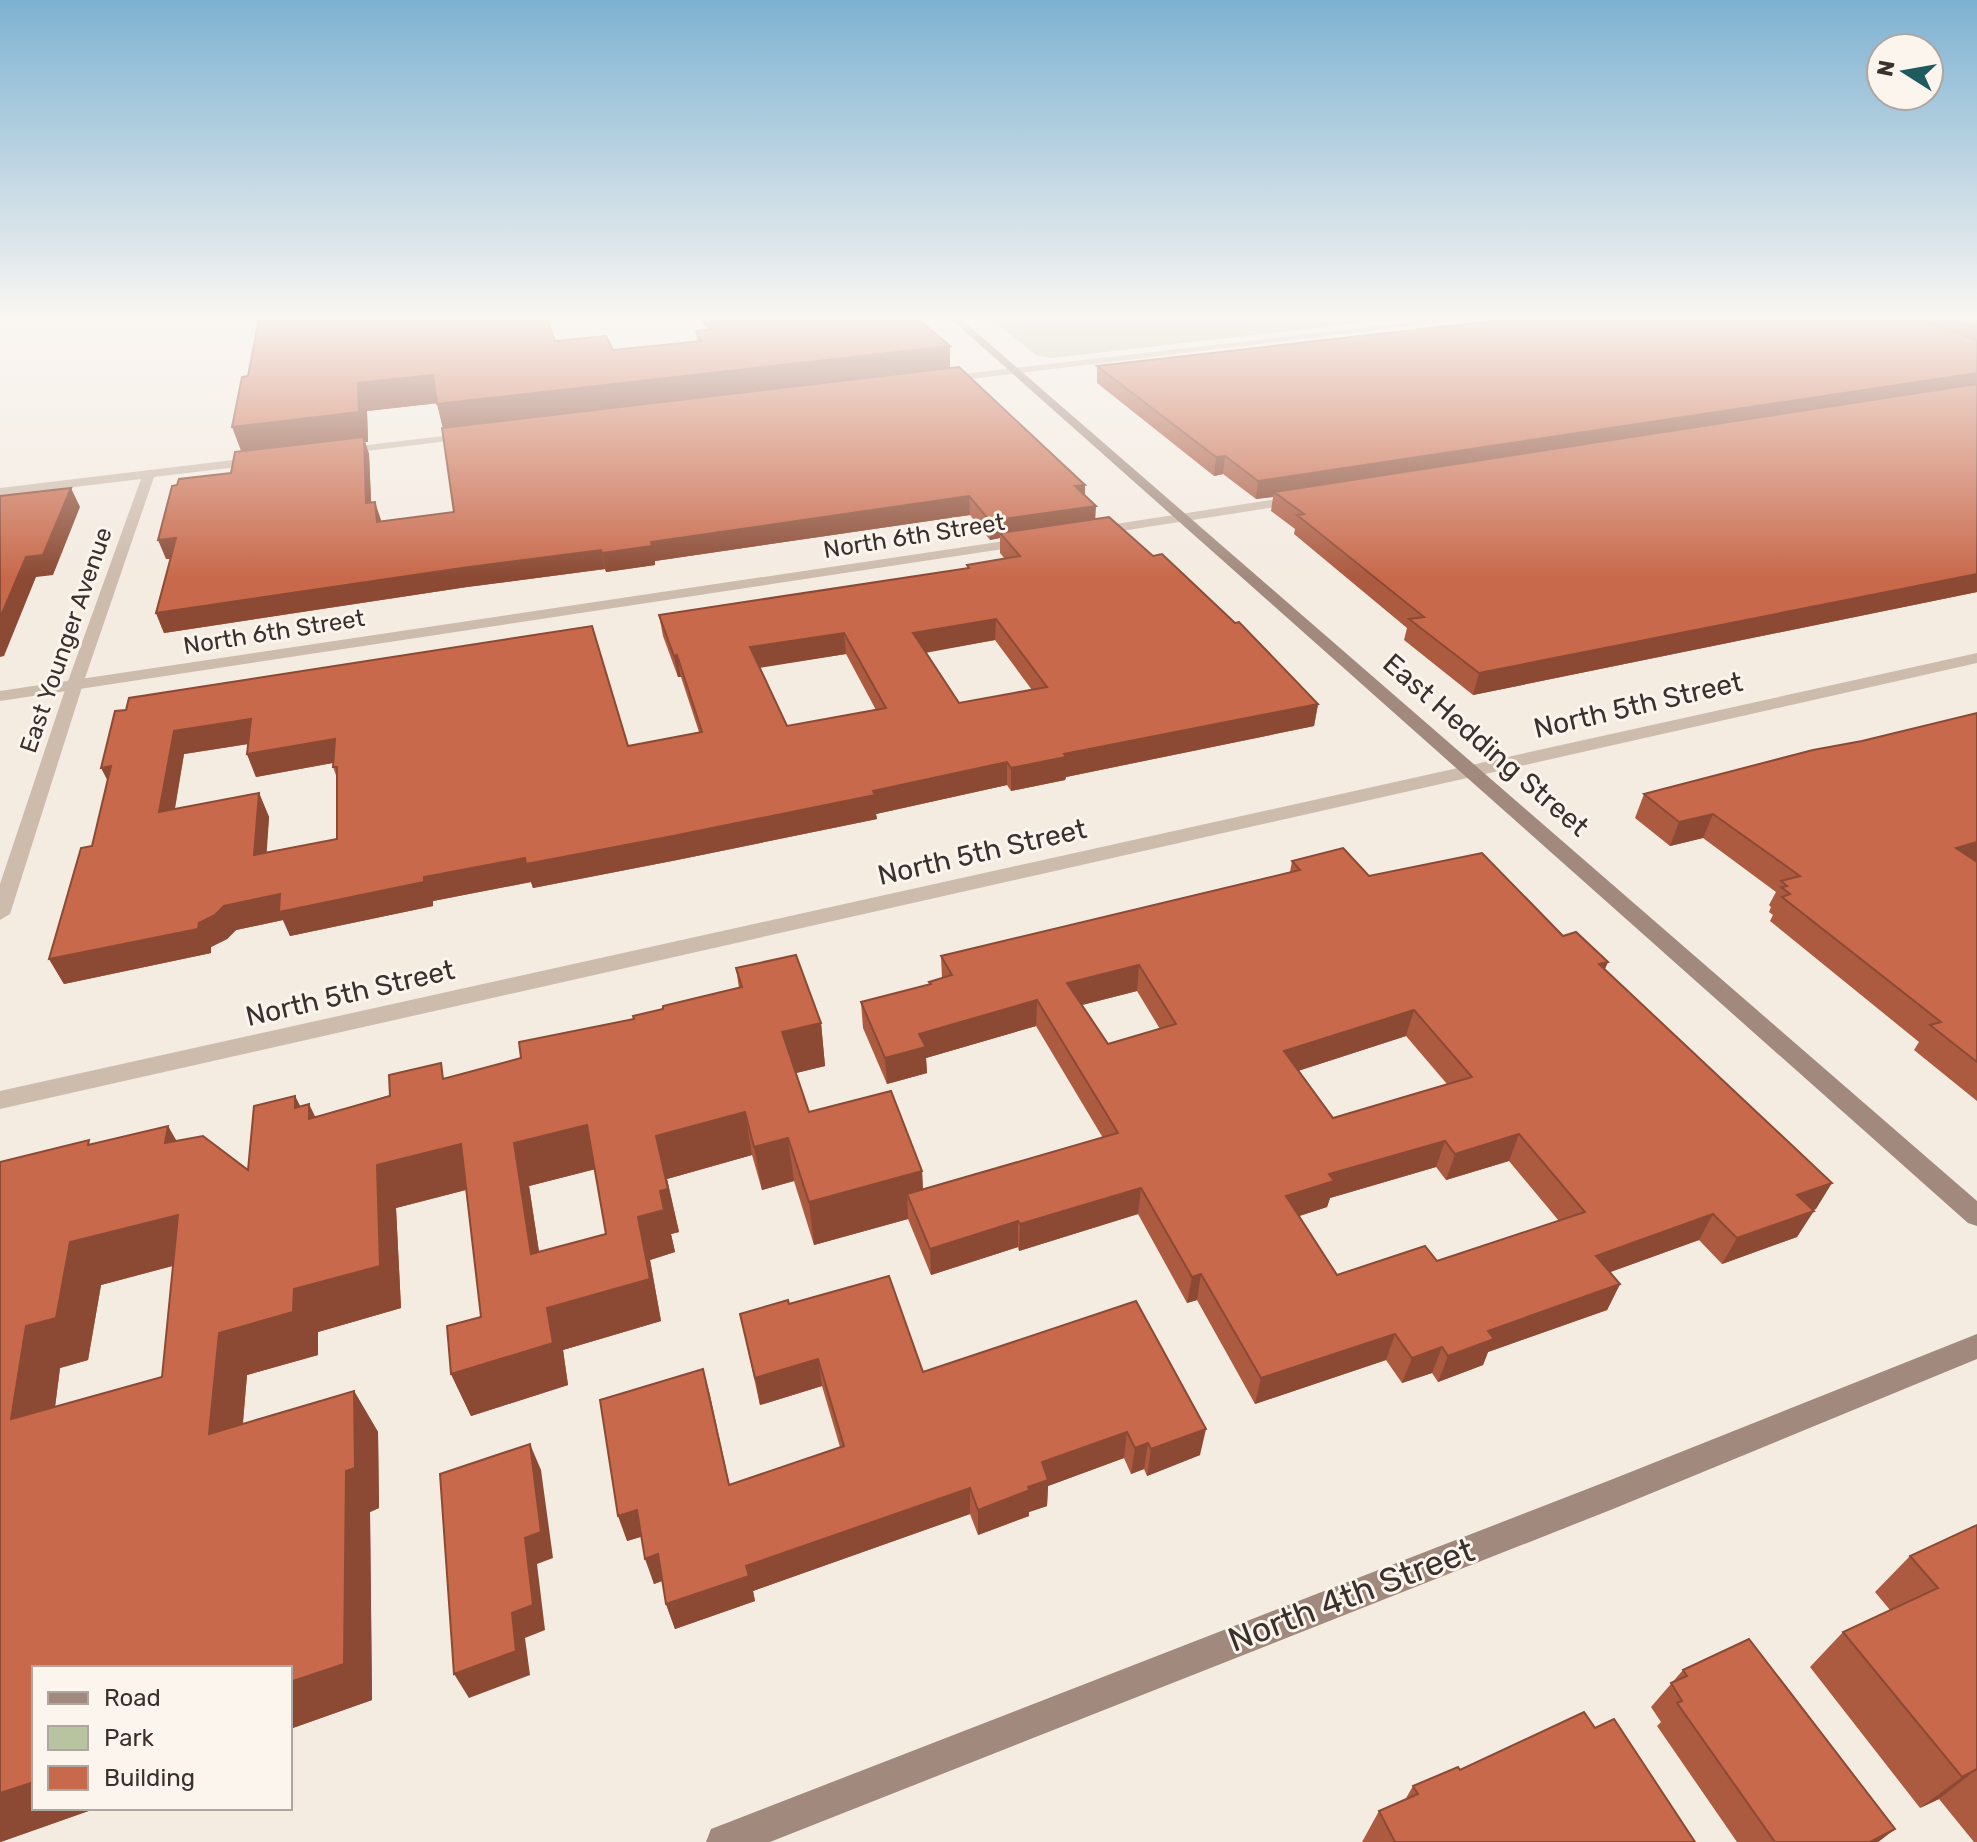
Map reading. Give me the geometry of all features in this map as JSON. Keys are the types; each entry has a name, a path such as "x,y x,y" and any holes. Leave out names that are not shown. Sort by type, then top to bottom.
{"main road":[{"name":"East Hedding Street","path":"1054,405 1977,1216"},
{"name":"North 4th Street","path":"724,1842 1613,1494 1977,1346"}],"street":[{"path":"330,453 487,434"},
{"path":"0,492 268,460"},
{"name":"East Younger Avenue","path":"0,914 75,684 149,474"},
{"path":"1084,533 1308,498"},
{"name":"North 6th Street","path":"0,696 1037,540"},
{"name":"North 5th Street","path":"0,1100 1977,658"}],"building":[{"path":"236,405 359,405 359,412 232,427"},
{"path":"637,405 1000,405 1085,485 1075,486 1096,506 990,521 969,496 651,542 652,546 462,568 156,613 176,538 158,540 172,486 177,485 179,479 231,473 235,452 364,437 366,503 375,502 377,522 454,512 442,428"},
{"path":"1148,405 1764,405 1258,481 1225,456 1216,457"},
{"path":"1841,405 1977,405 1977,574 1479,673 1409,619 1424,617 1297,515 1304,514 1274,492"},
{"path":"71,488 43,555 26,557 0,618 0,496"},
{"path":"1109,517 1153,556 1162,554 1235,623 1239,622 1318,704 1064,754 1066,757 1011,768 1007,762 873,791 875,795 673,836 526,864 525,858 424,877 424,882 279,912 280,894 224,906 199,923 198,929 49,959 81,848 92,846 111,766 101,768 115,711 126,710 129,698 592,626 628,746 702,732 677,655 674,656 659,615 969,568 967,565 1020,556 1000,533","holes":["996,619 1047,687 959,703 913,633","844,633 886,708 787,726 750,647","251,719 247,754 335,739 333,767 337,767 337,839 254,855 259,793 159,812 174,731"]},
{"path":"1977,713 1977,842 1956,848 1977,862 1977,1062 1930,1025 1941,1022 1782,897 1790,894 1781,887 1787,886 1781,881 1800,876 1713,814 1679,822 1644,794 1813,750"},
{"path":"1343,848 1369,876 1482,853 1563,936 1576,932 1608,962 1599,964 1832,1183 1797,1195 1814,1211 1737,1238 1713,1214 1596,1256 1620,1284 1488,1331 1494,1339 1448,1356 1442,1347 1412,1358 1395,1334 1261,1378 1201,1274 1192,1277 1141,1188 1020,1224 1018,1221 930,1249 907,1194 1118,1133 1037,1000 919,1034 926,1047 885,1058 861,1002 931,984 929,982 952,975 941,956 1300,870 1292,861","holes":["1139,965 1176,1024 1108,1044 1067,983","1414,1010 1472,1077 1333,1118 1284,1051","1519,1134 1585,1212 1437,1261 1425,1246 1337,1275 1286,1196 1334,1181 1329,1174 1445,1141 1455,1154"]},
{"path":"796,955 821,1023 782,1032 809,1112 891,1091 922,1171 809,1202 788,1138 754,1147 745,1112 656,1136 668,1189 660,1191 664,1210 638,1217 650,1279 547,1308 553,1343 451,1374 447,1326 481,1317 461,1144 377,1165 380,1266 294,1289 293,1312 219,1333 209,1434 354,1391 355,1468 346,1471 344,1664 292,1681 292,1666 32,1666 32,1783 0,1793 0,1162 89,1140 88,1145 168,1126 165,1143 203,1136 248,1170 254,1106 295,1096 295,1108 309,1104 309,1119 390,1096 389,1075 441,1063 443,1079 521,1058 519,1042 634,1019 633,1016 663,1009 663,1006 742,987 736,968","holes":["587,1125 606,1234 531,1254 514,1143","178,1215 162,1377 11,1419 26,1326 56,1318 70,1242"]},
{"path":"889,1276 923,1372 1136,1301 1206,1429 1151,1449 1148,1443 1135,1448 1127,1432 1042,1462 1048,1480 978,1510 970,1488 746,1566 749,1576 666,1604 658,1554 645,1559 637,1510 618,1516 600,1400 703,1369 729,1485 844,1446 818,1359 755,1378 740,1314 788,1300 789,1304"},
{"path":"530,1444 541,1532 525,1538 533,1605 512,1613 516,1651 454,1674 440,1474"},
{"path":"1977,1525 1977,1769 1962,1777 1843,1632 1938,1588 1910,1556"},
{"path":"1749,1639 1895,1829 1870,1842 1775,1842 1677,1703 1682,1701 1671,1683 1687,1676 1683,1670"},
{"path":"1584,1712 1595,1728 1614,1719 1695,1842 1395,1842 1379,1811 1418,1794 1413,1786 1458,1767 1460,1770"}]}
